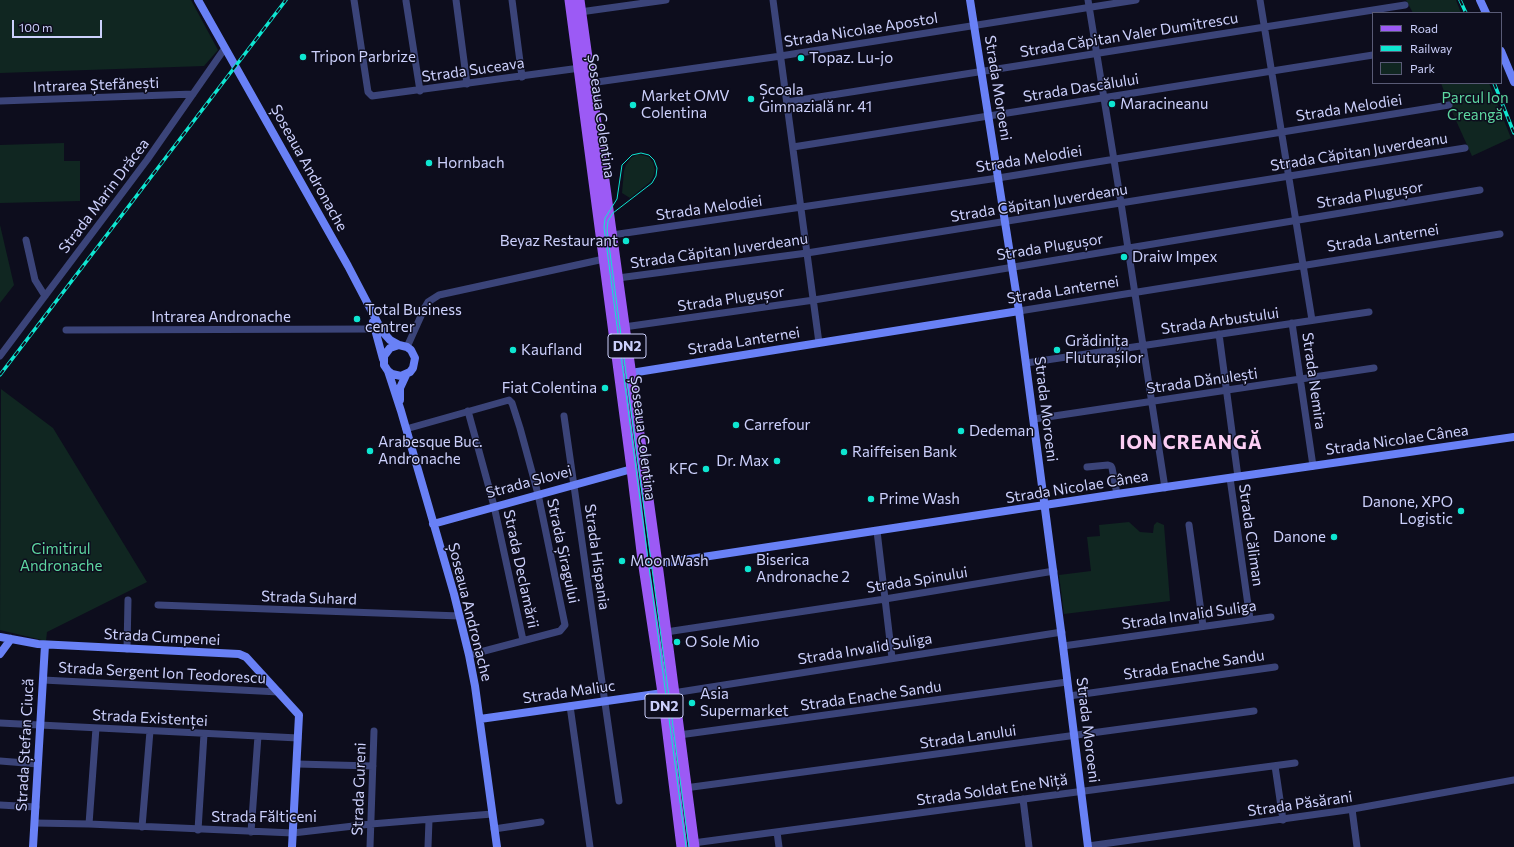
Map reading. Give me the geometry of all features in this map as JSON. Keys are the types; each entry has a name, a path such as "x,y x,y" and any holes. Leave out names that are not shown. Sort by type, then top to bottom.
{"main road":[{"name":"Șoseaua Colentina","path":"575,3 580,68 644,566 668,693 679,735 685,788 694,845"},
{"name":"Șoseaua Colentina","path":"575,3 590,83 612,235 666,632 668,693 682,847"}],"street":[{"name":"Șoseaua Andronache","path":"198,0 348,266 385,335 390,340 403,346"},
{"name":"Strada Suceava","path":"354,0 368,92 370,95 374,96 420,91 580,68"},
{"path":"456,0 468,84"},
{"path":"512,0 522,77"},
{"path":"575,3 666,0"},
{"path":"773,0 819,343"},
{"name":"Strada Moroeni","path":"970,0 1019,311 1062,632 1088,847"},
{"name":"Strada Nicolae Apostol","path":"590,83 975,26 1089,4 1136,0"},
{"path":"1260,0 1312,320"},
{"path":"1480,0 1486,12"},
{"path":"406,1 420,91"},
{"path":"1089,4 1165,488"},
{"name":"Strada Căpitan Valer Dumitrescu","path":"786,102 1405,5"},
{"name":"Strada Marin Drăcea","path":"0,356 147,160 226,48"},
{"path":"1502,53 1514,82"},
{"name":"Strada Dascălului","path":"793,147 1372,56"},
{"name":"Intrarea Ștefănești","path":"0,102 193,94"},
{"name":"Strada Melodiei","path":"612,235 998,178 1114,158 1449,105"},
{"name":"Strada Căpitan Juverdeanu","path":"618,278 807,253 1464,148"},
{"name":"Strada Plugușor","path":"624,327 814,300 1012,266 1480,190"},
{"name":"Strada Lanternei","path":"631,373 1500,234"},
{"path":"26,240 35,280 45,296"},
{"path":"403,346 428,302 439,295 604,259"},
{"name":"Șoseaua Andronache","path":"367,302 384,360"},
{"name":"Strada Arbustului","path":"1026,363 1369,312"},
{"name":"Strada Nemira","path":"1292,323 1312,466"},
{"name":"Intrarea Andronache","path":"66,330 375,329"},
{"name":"Strada Căliman","path":"1219,334 1227,390 1234,478 1250,620"},
{"path":"403,346 411,350 415,358 413,368 406,375 396,376 388,371 384,356 390,348 403,346"},
{"name":"Strada Dănulești","path":"1034,419 1374,368"},
{"name":"Șoseaua Andronache","path":"388,371 460,616 469,655 480,719 497,847"},
{"name":"Șoseaua Andronache","path":"401,411 400,388 406,375"},
{"name":"Strada Șiragului","path":"406,429 507,400 512,402 538,494 565,623 564,628 560,631 523,640"},
{"name":"Strada Declamării","path":"468,411 494,506 523,640"},
{"name":"Strada Hispania","path":"564,416 619,801"},
{"name":"Strada Nicolae Cânea","path":"644,566 1118,494 1514,437"},
{"path":"1087,467 1103,465 1111,466 1118,494"},
{"name":"Strada Slovei","path":"433,524 632,469"},
{"path":"1189,525 1203,626"},
{"path":"877,531 892,658"},
{"name":"Strada Spinului","path":"666,632 885,599 1054,570"},
{"path":"127,649 128,600"},
{"name":"Strada Suhard","path":"158,605 460,616"},
{"name":"Strada Invalid Suliga","path":"1063,646 1271,616"},
{"name":"Strada Invalid Suliga","path":"668,693 1062,632"},
{"name":"Strada Cumpenei","path":"0,637 45,645 241,655 248,659 298,713 300,717 298,738"},
{"path":"0,654 10,639"},
{"path":"469,655 523,640"},
{"name":"Strada Ștefan Ciucă","path":"34,847 45,645"},
{"name":"Strada Enache Sandu","path":"1069,696 1275,667"},
{"name":"Strada Sergent Ion Teodorescu","path":"43,680 279,692"},
{"name":"Strada Enache Sandu","path":"679,735 1067,682"},
{"name":"Strada Maliuc","path":"480,719 668,693"},
{"path":"570,706 590,847"},
{"name":"Strada Lanului","path":"685,788 1254,711"},
{"name":"Strada Existenței","path":"0,723 298,738"},
{"path":"89,824 96,728"},
{"path":"142,827 150,731"},
{"name":"Strada Gureni","path":"370,847 374,731"},
{"path":"198,830 204,734"},
{"path":"251,832 258,736"},
{"path":"292,847 298,738"},
{"path":"0,761 38,764"},
{"name":"Strada Soldat Ene Niță","path":"694,845 777,832 1295,763"},
{"path":"297,764 373,766"},
{"path":"1275,766 1283,820"},
{"name":"Strada Păsărani","path":"1088,847 1283,820 1514,780"},
{"path":"1023,799 1029,847"},
{"path":"0,805 36,807"},
{"path":"1352,809 1357,847"},
{"name":"Strada Fălticeni","path":"35,823 293,833 371,824 492,814"},
{"path":"428,847 429,820"},
{"path":"494,829 541,822"},
{"path":"777,832 779,847"}],"green space":[{"path":"0,0 191,0 218,50 204,66 0,73"},
{"path":"1406,0 1456,0 1461,12 1412,12"},
{"name":"Parcul Ion Creangă","path":"1441,84 1489,84 1511,138 1472,156"},
{"path":"64,143 64,161 80,161 80,201 0,203 0,145"},
{"path":"638,154 649,157 655,170 650,182 630,198 622,193 624,171 631,158"},
{"path":"0,225 14,285 0,303"},
{"name":"Cimitirul Andronache","path":"1,389 53,428 147,582 47,632 46,641 0,630"},
{"path":"1129,522 1140,532 1153,533 1154,525 1157,522 1164,525 1170,601 1064,614 1059,575 1091,571 1087,537 1100,536 1099,525"}],"tram line":[{"path":"686,847 604,227 605,218 617,199 622,165 632,155 641,153 649,155 654,160 657,168 656,176 652,183 613,213 608,221 607,230 689,847"}],"railway":[{"path":"0,375 286,0"},
{"path":"1460,0 1466,12"},
{"path":"1494,84 1514,133"}],"place":[{"name":"Tripon Parbrize","path":"303,57"},
{"name":"Topaz. Lu-jo","path":"801,58"},
{"name":"Școala Gimnazială nr. 41","path":"751,99"},
{"name":"Maracineanu","path":"1112,104"},
{"name":"Market OMV Colentina","path":"633,105"},
{"name":"Hornbach","path":"429,163"},
{"name":"Beyaz Restaurant","path":"626,241"},
{"name":"Draiw Impex","path":"1124,257"},
{"name":"Total Business centrer","path":"357,319"},
{"name":"Kaufland","path":"513,350"},
{"name":"Grădinița Fluturașilor","path":"1057,350"},
{"name":"Fiat Colentina","path":"605,388"},
{"name":"Carrefour","path":"736,425"},
{"name":"Dedeman","path":"961,431"},
{"name":"Arabesque Buc. Andronache","path":"370,451"},
{"name":"Raiffeisen Bank","path":"844,452"},
{"name":"Dr. Max","path":"777,461"},
{"name":"KFC","path":"706,469"},
{"name":"Prime Wash","path":"871,499"},
{"name":"Danone, XPO Logistic","path":"1461,511"},
{"name":"Danone","path":"1334,537"},
{"name":"MoonWash","path":"622,561"},
{"name":"Biserica Andronache 2","path":"748,569"},
{"name":"O Sole Mio","path":"677,642"},
{"name":"Asia Supermarket","path":"692,703"}],"district":[{"name":"ION CREANGĂ","path":"1191,443"}]}
